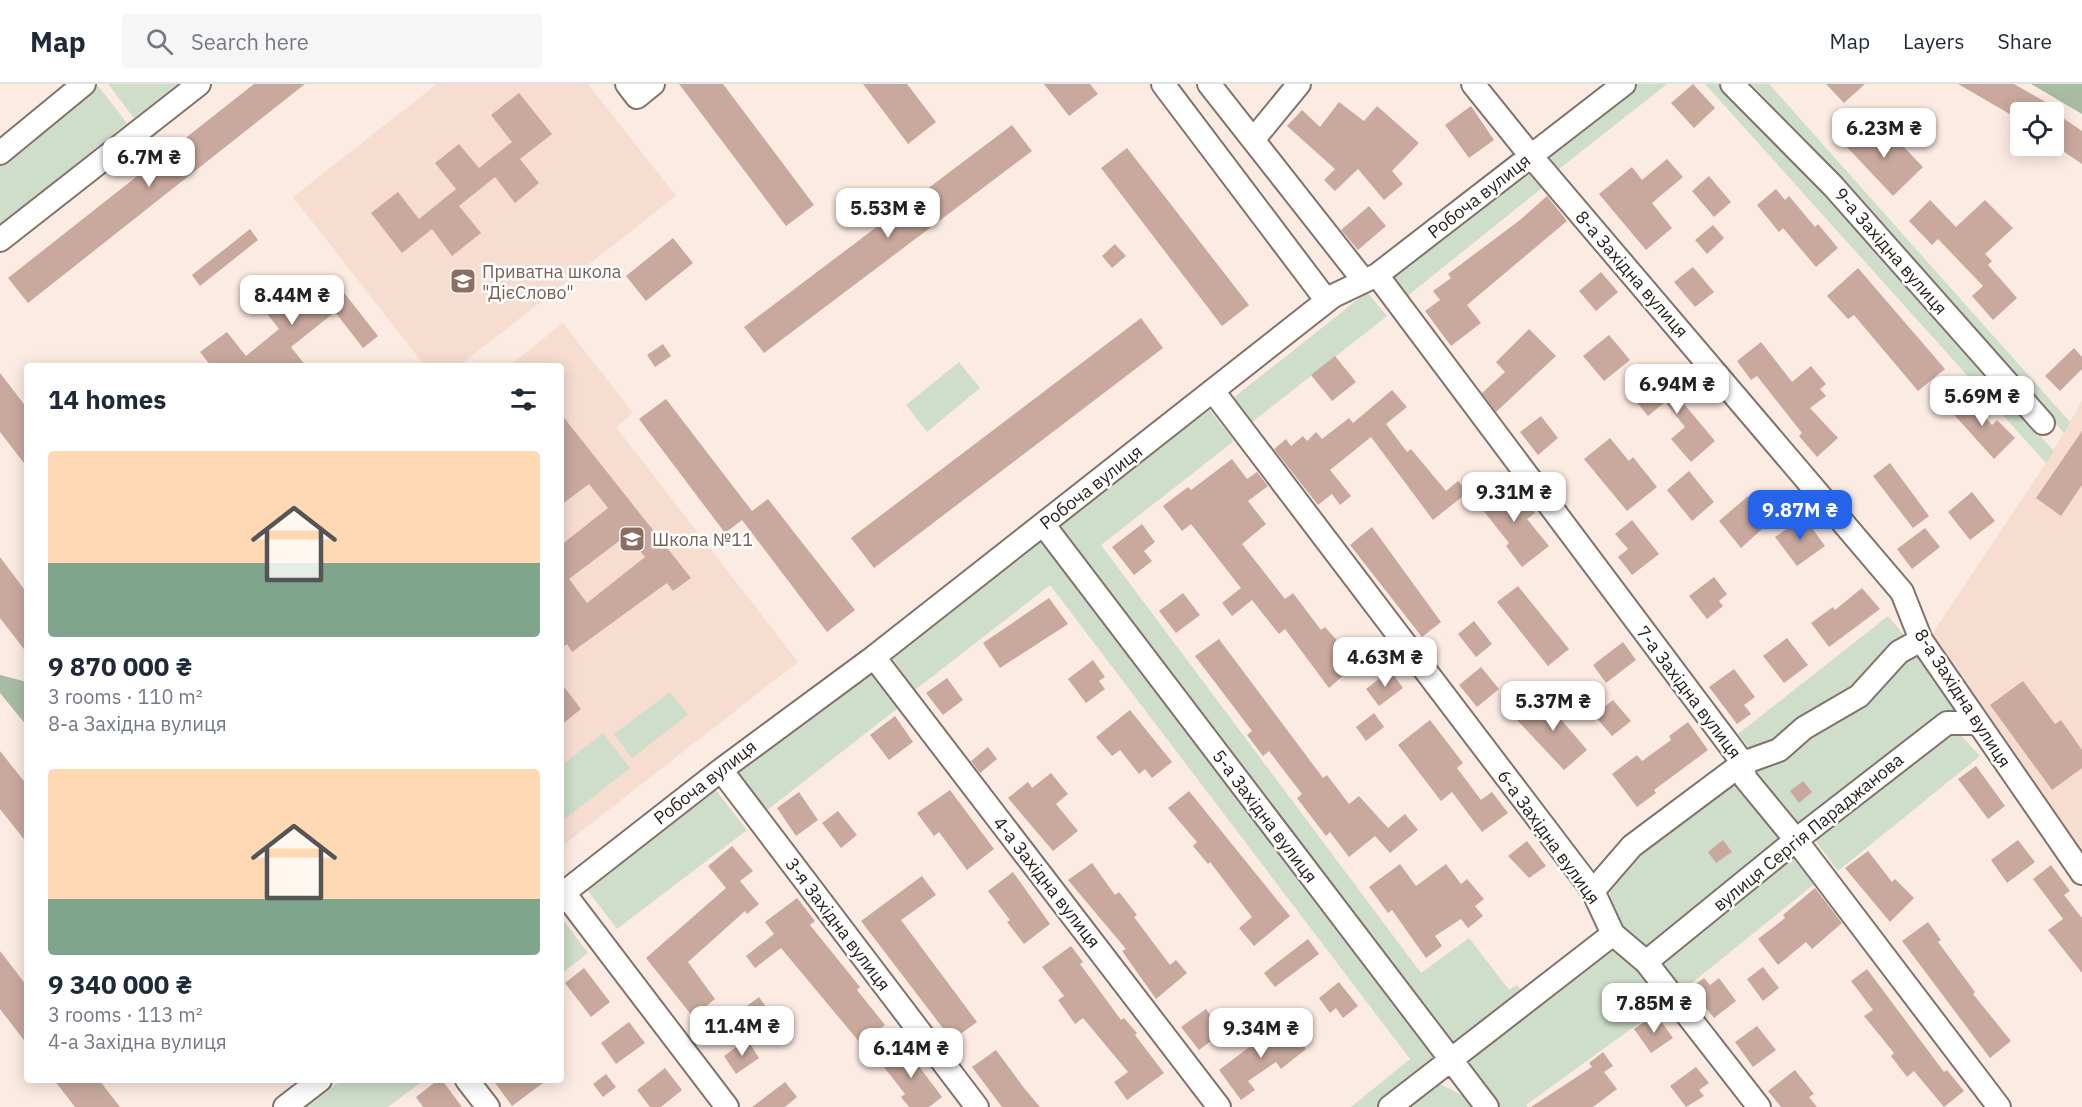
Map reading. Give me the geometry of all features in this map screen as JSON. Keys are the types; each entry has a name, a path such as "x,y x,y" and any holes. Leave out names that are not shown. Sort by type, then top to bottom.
{"street":[{"path":"0,153 84,84"},
{"path":"0,240 199,84"},
{"path":"627,84 637,97 653,84"},
{"path":"1163,84 1328,301"},
{"name":"7-а Західна вулиця","path":"1209,84 1253,140 1370,278 1743,763 1745,778 1796,840 1999,1107"},
{"path":"1253,140 1299,84"},
{"name":"8-а Західна вулиця","path":"1473,84 1531,156 1902,592 1921,640 2082,873"},
{"name":"Робоча вулиця","path":"564,892 721,770 874,657 1328,301 1342,291 1370,278 1624,84"},
{"name":"9-а Західна вулиця","path":"1732,84 1833,186 2043,423"},
{"name":"6-а Західна вулиця","path":"1213,391 1593,891 1613,934 1646,962 1759,1107"},
{"name":"5-а Західна вулиця","path":"1043,524 1487,1107"},
{"path":"1593,891 1632,846 1743,763 1779,750 1804,728 1858,696 1899,652 1921,640"},
{"name":"4-а Західна вулиця","path":"874,657 1219,1107"},
{"name":"вулиця Сергія Параджанова","path":"1646,962 1796,840 1947,723 1977,723"},
{"name":"3-я Західна вулиця","path":"721,770 977,1107"},
{"path":"564,897 727,1107"},
{"path":"1390,1107 1613,934"},
{"path":"285,1107 316,1083"},
{"path":"469,1083 488,1107"}],"shaded area":[{"name":"Приватна школа \"ДієСлово\"","path":"437,84 588,84 676,196 463,363 423,363 293,197"},
{"name":"Школа №11","path":"563,323 633,413 616,427 798,662 564,845 564,363 513,363"},
{"path":"2082,401 2082,854 1928,640 2046,463"}],"green space":[{"path":"108,84 177,84 134,118"},
{"path":"1638,84 1667,84 1559,169 1547,154"},
{"path":"1705,84 1725,84 2054,451 2046,463"},
{"path":"1752,84 1769,84 2070,422 2064,433"},
{"path":"2031,84 2082,84 2082,114"},
{"path":"98,86 127,123 0,225 0,164"},
{"path":"1527,169 1542,188 1405,298 1390,280"},
{"path":"1367,292 1387,316 1251,423 1232,399"},
{"path":"959,362 980,388 927,432 906,405"},
{"path":"1210,410 1234,441 1101,545 1421,973 1469,938 1509,990 1517,985 1523,993 1454,1047 1060,534 1062,521"},
{"path":"1031,540 1041,540 1436,1060 1376,1107 1351,1107 1410,1059 1050,585 915,690 891,656"},
{"path":"1888,616 1905,636 1858,689 1816,721 1794,734 1752,751 1738,734"},
{"path":"1917,649 1967,718 1797,833 1749,767"},
{"path":"870,672 898,708 766,811 736,772"},
{"path":"0,675 24,681 24,722 0,693"},
{"path":"670,692 688,715 632,758 614,734"},
{"path":"1955,729 1980,756 1838,871 1812,836"},
{"path":"603,733 630,768 564,820 564,764"},
{"path":"1738,778 1788,840 1649,949 1618,923 1614,916 1609,883 1634,853"},
{"path":"715,789 747,830 617,929 585,887"},
{"path":"1795,851 1818,881 1682,991 1657,960"},
{"path":"564,921 588,953 564,972"},
{"path":"1618,946 1664,1005 1526,1105 1528,1107 1501,1107 1466,1062"},
{"path":"338,1083 420,1083 388,1107 306,1107"},
{"path":"1440,1084 1462,1095 1471,1107 1410,1107"}],"building":[{"path":"254,84 305,84 28,303 8,278"},
{"path":"679,84 723,84 814,205 786,226"},
{"path":"863,84 907,84 936,122 908,144"},
{"path":"1044,84 1090,84 1098,94 1069,116"},
{"path":"1693,84 1715,108 1694,128 1671,103"},
{"path":"1826,84 1865,84 1844,103"},
{"path":"1958,84 2014,84 2046,102 2010,102 2010,114"},
{"path":"519,93 552,134 520,159 539,183 515,203 495,177 459,206 481,233 452,256 432,229 402,253 371,213 398,192 419,219 456,189 435,163 459,144 479,168 512,142 491,115"},
{"path":"1339,102 1364,121 1377,106 1419,143 1392,171 1403,184 1384,200 1358,169 1335,191 1324,180 1335,169 1287,126 1302,110 1320,127"},
{"path":"1471,106 1494,140 1469,158 1445,125"},
{"path":"2064,119 2082,131 2082,164 2064,152"},
{"path":"1871,122 1892,147 1898,141 1923,167 1893,196 1845,145"},
{"path":"1012,125 1032,151 764,353 744,327"},
{"path":"1127,148 1249,305 1222,326 1101,168"},
{"path":"1667,159 1683,177 1652,203 1672,228 1646,250 1599,194 1632,167 1642,180"},
{"path":"1709,176 1731,202 1714,217 1692,191"},
{"path":"1776,189 1785,200 1789,196 1815,227 1818,224 1838,248 1816,267 1783,228 1779,232 1757,205"},
{"path":"1547,196 1567,221 1467,305 1481,323 1451,346 1425,311 1440,300 1433,291 1451,278 1448,274 1520,220"},
{"path":"1930,200 1956,227 1985,200 2013,228 1985,254 1992,261 1988,265 2017,298 1993,320 1972,296 1983,286 1938,239 1932,245 1909,221"},
{"path":"1369,206 1386,226 1358,250 1341,230"},
{"path":"1713,225 1724,238 1707,254 1695,240"},
{"path":"250,229 258,240 200,286 192,275"},
{"path":"673,238 693,263 646,301 626,276"},
{"path":"1115,244 1126,256 1112,268 1102,256"},
{"path":"1693,267 1714,292 1695,307 1674,282"},
{"path":"1858,268 1945,369 1918,391 1854,315 1848,319 1827,296"},
{"path":"1601,272 1618,292 1596,311 1579,291"},
{"path":"331,276 378,336 363,348 335,312 291,347 304,363 209,363 200,352 227,332 246,356 279,329 257,301 288,277 304,297"},
{"path":"1141,318 1163,348 874,568 851,538"},
{"path":"1529,329 1556,356 1496,412 1482,393 1505,372 1496,362"},
{"path":"1609,335 1630,360 1604,381 1583,356"},
{"path":"1761,342 1792,382 1811,366 1826,384 1820,389 1826,396 1810,408 1838,438 1817,457 1799,436 1802,433 1757,376 1751,380 1737,361"},
{"path":"663,344 671,356 655,367 647,355"},
{"path":"2074,348 2082,357 2082,369 2060,391 2045,376"},
{"path":"1335,356 1356,382 1332,401 1311,375"},
{"path":"1669,371 1687,391 1679,398 1715,441 1691,462 1671,439 1685,427 1665,402 1648,416 1635,400"},
{"path":"0,373 24,404 24,463 0,432"},
{"path":"1392,390 1407,407 1386,424 1407,452 1411,449 1446,491 1458,481 1468,492 1433,520 1371,437 1330,470 1351,496 1340,505 1332,494 1318,505 1274,449 1286,439 1291,446 1303,436 1307,441 1316,432 1322,439 1349,418 1353,423"},
{"path":"1964,393 1992,425 1997,420 2015,438 1994,459 1948,408"},
{"path":"666,399 752,511 768,499 855,610 827,632 742,520 725,533 639,419"},
{"path":"1541,416 1558,438 1538,455 1520,432"},
{"path":"564,418 691,578 673,591 667,583 572,652 567,644 564,646 564,543 608,508 589,484 564,503","holes":["627,535 645,557 587,603 569,579"]},
{"path":"2082,431 2082,485 2061,516 2036,498"},
{"path":"1610,438 1629,461 1633,457 1657,487 1627,511 1584,459"},
{"path":"1232,459 1247,479 1257,472 1268,486 1248,501 1266,524 1242,544 1285,599 1293,593 1321,630 1325,627 1353,658 1348,662 1353,667 1329,688 1285,629 1279,634 1252,600 1232,616 1222,603 1241,588 1191,524 1182,531 1163,506 1188,487 1191,490"},
{"path":"1890,463 1929,516 1913,528 1873,476"},
{"path":"1689,471 1714,502 1692,521 1667,490"},
{"path":"1509,480 1535,513 1527,519 1549,546 1522,567 1506,546 1509,543 1478,504"},
{"path":"1972,492 1995,521 1970,540 1948,512"},
{"path":"1748,496 1770,522 1741,548 1719,521"},
{"path":"1804,517 1825,546 1797,566 1775,537"},
{"path":"1632,520 1659,554 1632,575 1618,557 1628,549 1615,534"},
{"path":"1142,524 1155,542 1144,551 1152,561 1134,575 1112,547"},
{"path":"1372,527 1441,622 1422,637 1350,545"},
{"path":"1925,528 1940,547 1912,569 1897,549"},
{"path":"0,557 24,589 24,649 0,618"},
{"path":"1714,577 1727,594 1719,601 1723,606 1707,619 1689,596"},
{"path":"1518,586 1569,649 1548,666 1497,602"},
{"path":"1862,588 1880,609 1829,647 1811,623 1833,607 1835,610"},
{"path":"1183,593 1200,615 1176,633 1159,611"},
{"path":"1049,598 1068,624 1000,668 983,643"},
{"path":"1474,621 1492,644 1476,657 1458,634"},
{"path":"1787,638 1808,665 1784,683 1763,656"},
{"path":"1219,639 1323,778 1327,775 1349,804 1359,796 1388,828 1405,814 1418,830 1390,853 1375,836 1349,857 1330,832 1326,836 1297,798 1302,794 1269,751 1263,756 1247,735 1252,731 1195,656"},
{"path":"1623,642 1636,660 1606,683 1593,665"},
{"path":"1093,660 1105,677 1099,681 1105,689 1086,703 1068,679"},
{"path":"1481,667 1499,689 1477,707 1459,685"},
{"path":"1734,669 1755,697 1744,705 1751,714 1737,724 1709,687"},
{"path":"1390,670 1403,688 1379,706 1366,689"},
{"path":"947,678 963,700 943,715 926,693"},
{"path":"2023,681 2055,724 2061,720 2082,750 2082,768 2052,790 1990,705"},
{"path":"564,687 581,709 564,723"},
{"path":"1550,694 1565,712 1559,717 1587,750 1564,770 1517,720"},
{"path":"1613,700 1631,721 1612,736 1594,715"},
{"path":"1130,710 1172,762 1152,778 1145,769 1139,774 1120,750 1112,756 1096,737"},
{"path":"1374,713 1384,727 1366,741 1356,727"},
{"path":"895,716 913,742 889,760 870,735"},
{"path":"1430,720 1463,763 1457,768 1481,800 1492,792 1508,813 1482,832 1452,792 1441,801 1398,745"},
{"path":"1688,722 1708,750 1654,790 1656,793 1637,807 1612,774 1637,755 1642,761 1671,740 1669,736"},
{"path":"988,747 997,759 980,773 971,761"},
{"path":"0,751 24,781 24,839 0,809"},
{"path":"1976,766 2005,806 1988,819 1958,779"},
{"path":"1051,773 1068,794 1056,804 1078,831 1053,851 1008,798 1028,782 1032,788"},
{"path":"1803,781 1812,792 1799,803 1790,791"},
{"path":"950,790 994,849 967,870 939,832 934,836 917,813"},
{"path":"1189,791 1290,916 1254,946 1239,928 1252,917 1210,862 1208,864 1193,846 1197,842 1168,808"},
{"path":"799,792 818,820 796,836 777,808"},
{"path":"838,811 857,835 841,848 822,823"},
{"path":"1723,840 1732,852 1716,863 1708,852"},
{"path":"2018,840 2035,862 2007,883 1991,860"},
{"path":"1527,841 1546,866 1529,878 1508,856"},
{"path":"732,846 753,871 740,881 759,904 747,914 745,911 688,962 715,999 693,1017 646,958 726,888 708,866"},
{"path":"1868,851 1892,882 1895,879 1914,898 1890,922 1845,868"},
{"path":"1092,863 1115,895 1119,892 1137,915 1134,917 1170,965 1176,960 1187,973 1156,999 1122,951 1126,949 1068,880"},
{"path":"1400,864 1416,886 1446,864 1461,884 1467,879 1484,899 1475,906 1483,916 1468,928 1461,919 1435,936 1442,946 1426,958 1392,910 1388,913 1369,887"},
{"path":"2051,865 2070,891 2064,895 2082,918 2082,973 2048,930 2063,919 2033,879"},
{"path":"1013,872 1050,924 1024,944 1007,922 1010,920 988,891"},
{"path":"922,876 936,895 901,920 977,1022 952,1040 861,921"},
{"path":"1815,888 1842,923 1812,949 1806,942 1778,965 1758,939 1785,918 1783,915"},
{"path":"797,898 815,921 810,925 860,987 857,990 885,1025 861,1044 781,948 755,968 746,956 774,934 765,922"},
{"path":"1928,922 1941,940 1938,942 1975,992 1973,994 2011,1041 1990,1058 1902,941"},
{"path":"1308,939 1319,954 1275,987 1264,973"},
{"path":"1071,946 1083,962 1080,964 1121,1020 1124,1018 1137,1033 1135,1035 1164,1073 1127,1100 1114,1082 1128,1072 1083,1018 1075,1024 1058,1000 1064,996 1042,967"},
{"path":"0,951 24,982 24,1040 0,1009"},
{"path":"1763,967 1779,988 1763,1001 1747,979"},
{"path":"584,968 610,1002 591,1017 565,983"},
{"path":"1867,969 1944,1072 1947,1070 1964,1091 1944,1107 1914,1071 1907,1077 1891,1056 1894,1053 1864,1016 1873,1010 1851,981"},
{"path":"1704,978 1710,985 1719,978 1736,1001 1714,1018 1690,988"},
{"path":"1339,982 1358,1006 1343,1018 1336,1008 1330,1013 1319,998"},
{"path":"759,997 772,1015 749,1032 736,1014"},
{"path":"1206,1009 1223,1032 1199,1050 1181,1027"},
{"path":"1656,1014 1673,1038 1651,1053 1634,1029"},
{"path":"629,1022 645,1043 616,1064 601,1043"},
{"path":"1277,1026 1283,1034 1290,1028 1306,1049 1281,1069 1276,1062 1248,1081 1255,1090 1241,1100 1219,1070"},
{"path":"1757,1026 1776,1050 1753,1067 1735,1042"},
{"path":"747,1039 759,1058 736,1074 724,1056"},
{"path":"903,1045 942,1097 929,1107 909,1107 901,1097 905,1094 880,1062"},
{"path":"996,1050 1040,1107 1002,1107 972,1067"},
{"path":"1603,1052 1613,1066 1604,1072 1617,1089 1593,1107 1531,1107 1592,1067 1589,1063"},
{"path":"1696,1067 1709,1083 1699,1090 1704,1096 1686,1107 1670,1086"},
{"path":"665,1068 682,1090 661,1107 650,1107 637,1090"},
{"path":"1795,1070 1814,1094 1809,1097 1817,1107 1781,1107 1768,1091"},
{"path":"606,1074 616,1087 603,1097 593,1084"},
{"path":"785,1082 797,1097 785,1107 752,1107"},
{"path":"56,1083 101,1083 120,1107 75,1107"},
{"path":"434,1083 444,1083 462,1107 423,1107 416,1097"},
{"path":"495,1083 543,1083 512,1106"}],"place":[{"name":"Приватна школа \"ДієСлово\"","path":"463,281"},
{"name":"Школа №11","path":"632,539"}]}
